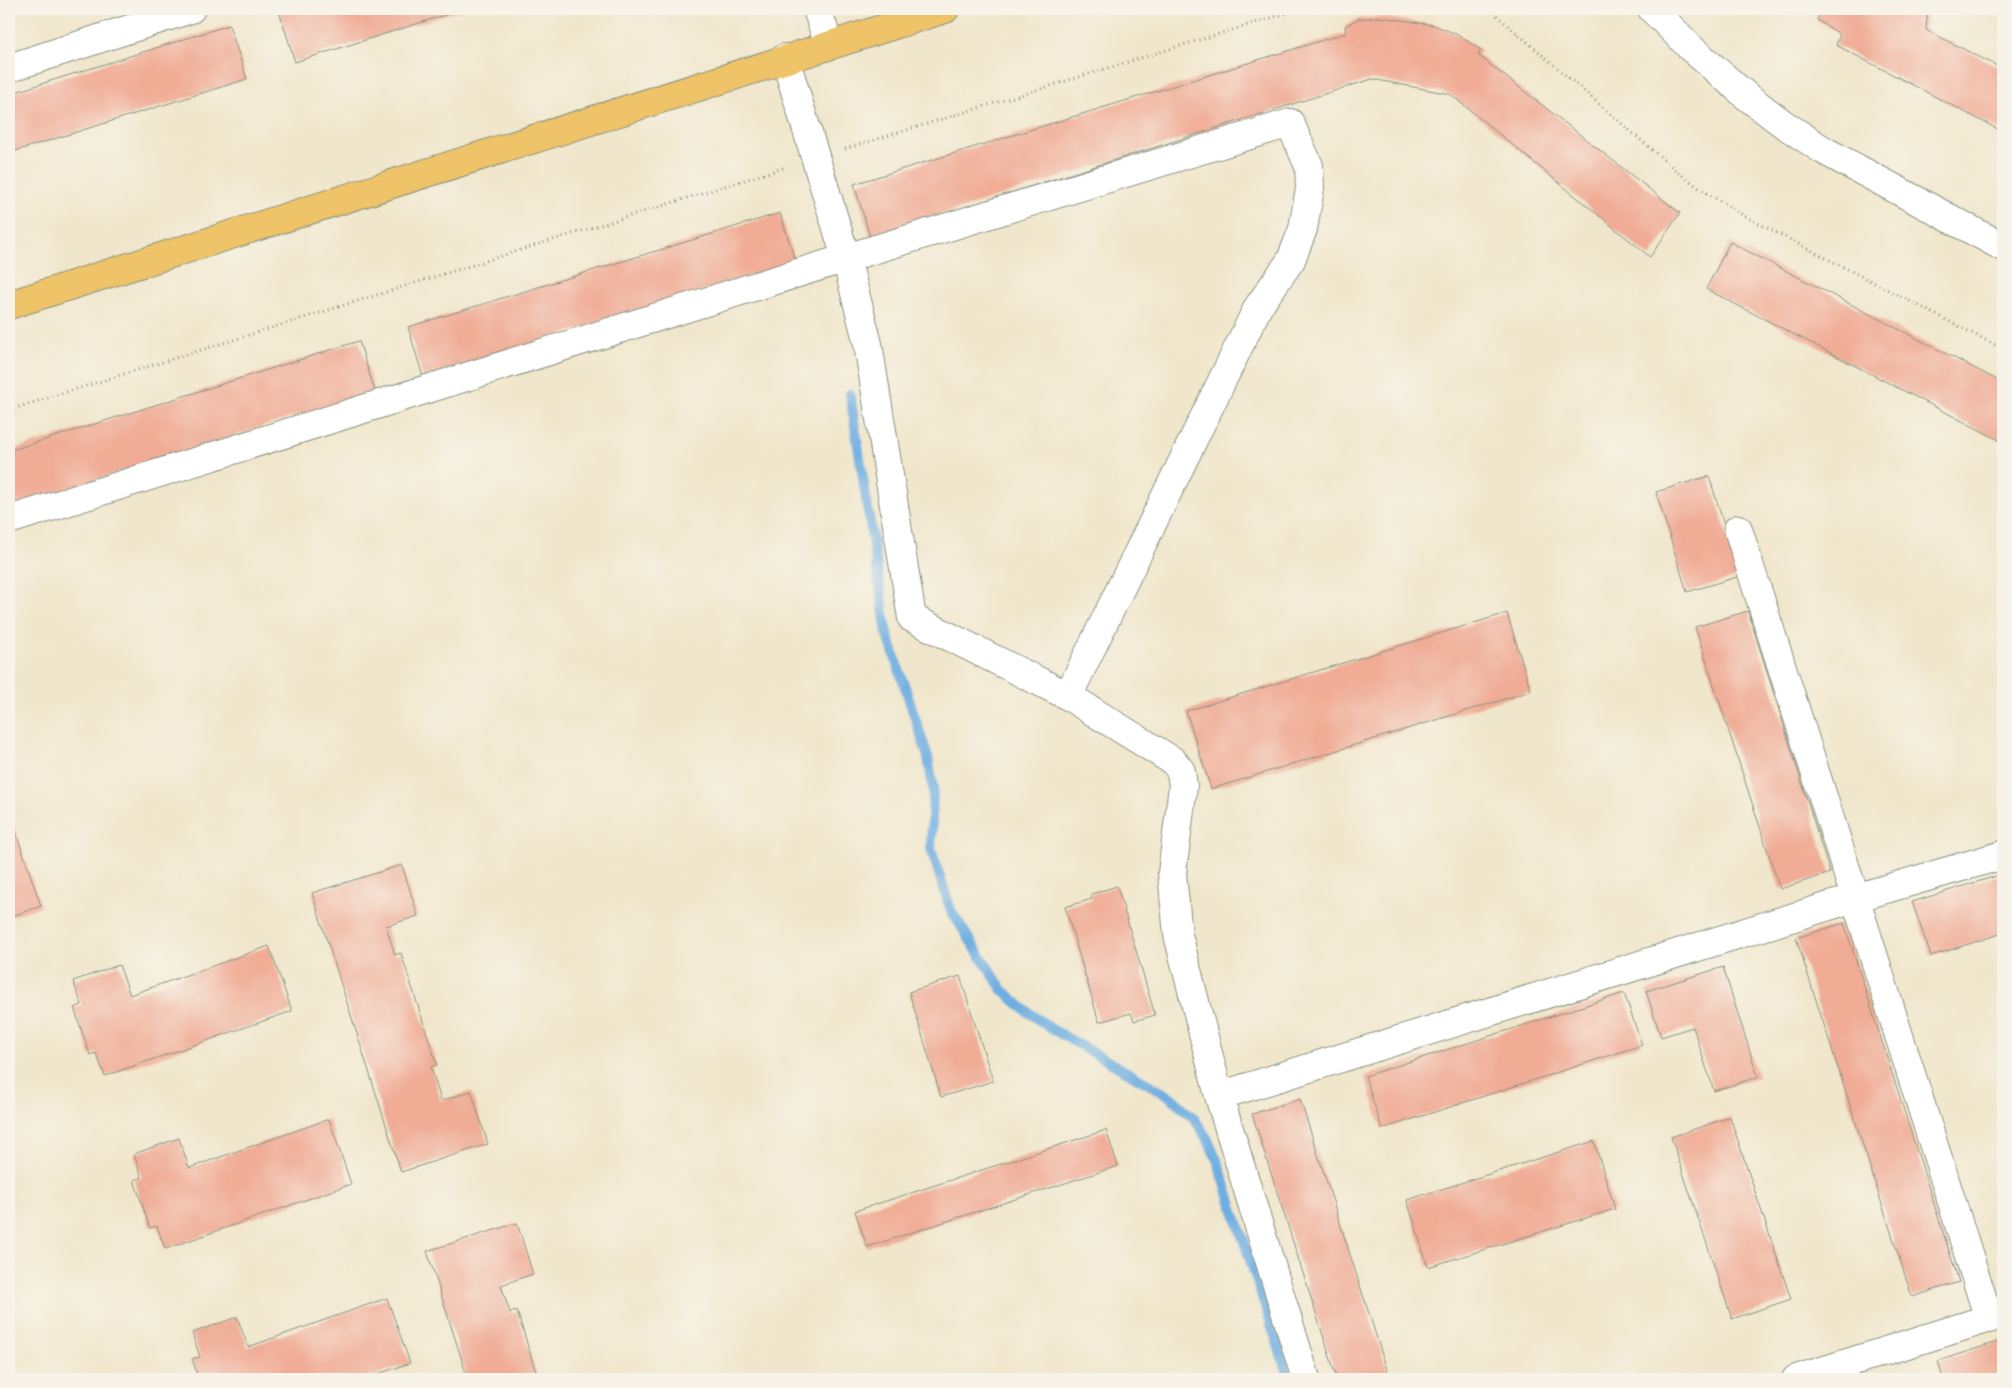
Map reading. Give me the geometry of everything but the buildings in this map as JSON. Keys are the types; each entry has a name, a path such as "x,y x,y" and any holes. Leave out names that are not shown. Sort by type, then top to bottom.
{"highway":[{"path":"9,305 785,58 945,9"}],"street":[{"path":"9,68 191,9"},
{"path":"817,9 829,45"},
{"path":"1652,9 1714,68 1782,123 1823,150 2003,247"},
{"path":"785,58 846,258 868,344 912,618 1068,696 1172,761 1181,771 1183,786 1172,873 1178,935 1219,1096 1306,1379"},
{"path":"9,520 846,258 1290,123 1309,166 1310,188 1302,229 1291,260 1258,307 1068,696"},
{"path":"1738,529 1855,898 1996,1317 1796,1379"},
{"path":"1219,1096 1855,898 2003,855"}],"path":[{"path":"9,410 815,158 1300,9"},
{"path":"1488,9 1702,190 1748,218 2003,349"}],"waterway":[{"path":"850,394 887,633 928,757 933,788 931,849 951,911 1002,989 1024,1009 1050,1028 1171,1097 1194,1118 1208,1140 1218,1162 1289,1379"}]}
